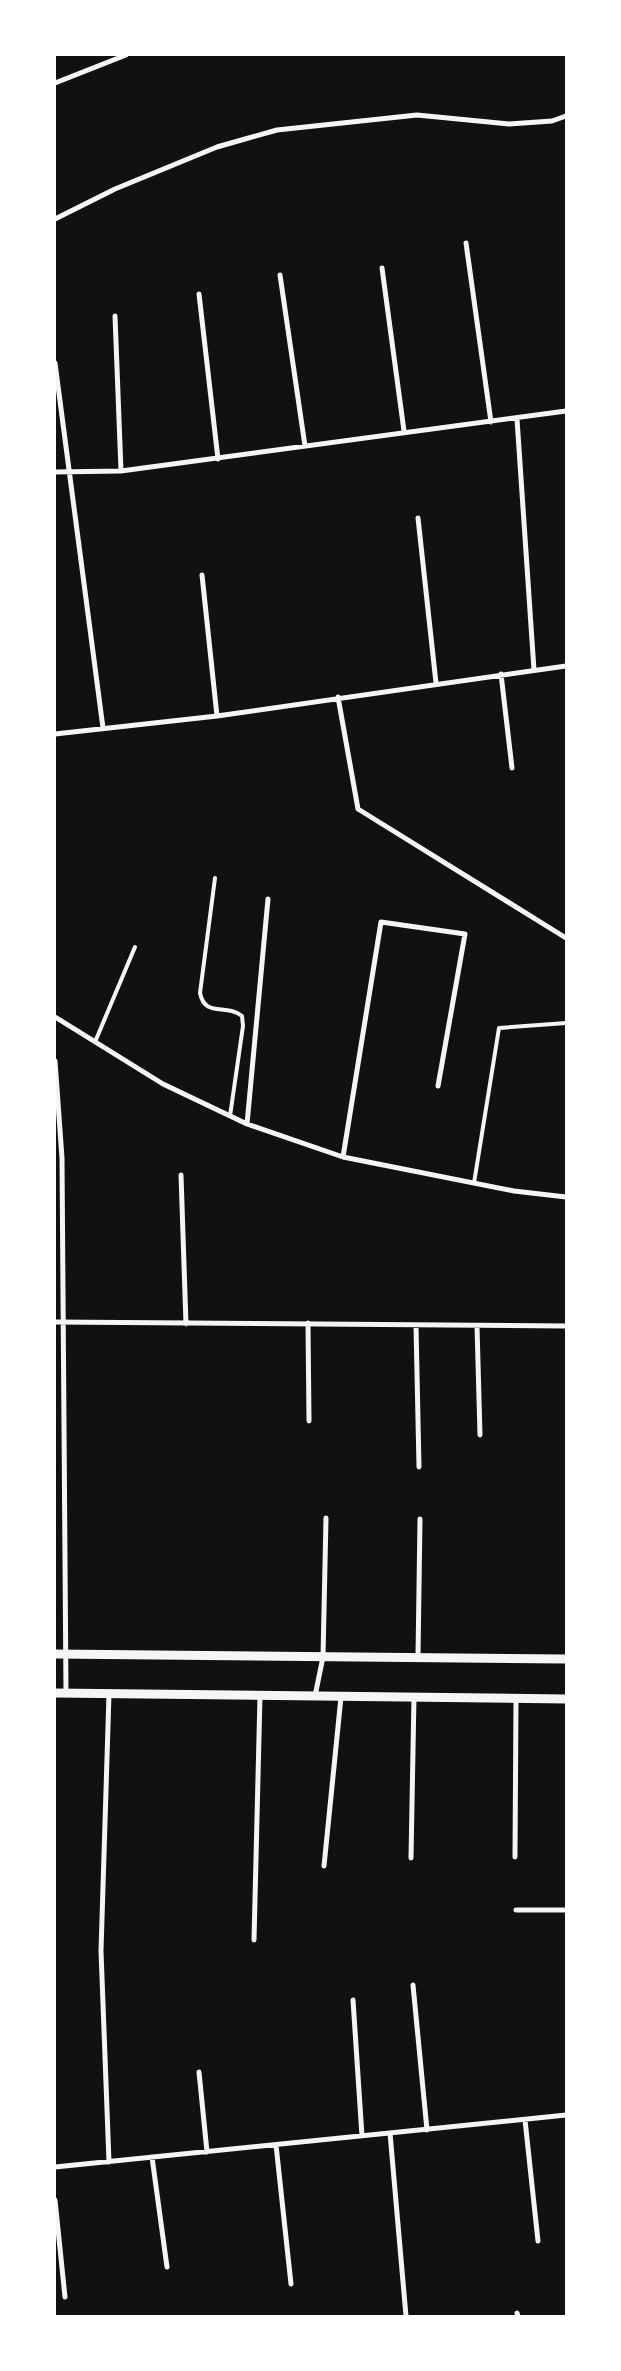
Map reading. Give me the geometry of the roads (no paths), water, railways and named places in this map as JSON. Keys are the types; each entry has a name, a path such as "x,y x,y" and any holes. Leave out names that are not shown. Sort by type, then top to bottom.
{"street":[{"path":"55,83 126,55"},
{"path":"55,219 115,189 218,147 277,130 417,114 508,124 552,121 566,116"},
{"path":"466,242 491,422"},
{"path":"382,268 404,431"},
{"path":"280,275 305,446"},
{"path":"199,294 218,459"},
{"path":"114,316 120,471"},
{"path":"55,363 102,728"},
{"path":"55,472 120,471 218,459 404,431 517,419 566,411"},
{"path":"517,419 534,670"},
{"path":"418,518 436,683"},
{"path":"202,575 217,716"},
{"path":"55,734 217,716 338,697 566,666"},
{"path":"501,674 512,768"},
{"path":"338,697 358,809 566,938"},
{"path":"247,1124 268,899"},
{"path":"343,1157 381,922 465,934 438,1086"},
{"path":"55,1017 163,1084 247,1124 343,1157 514,1191 566,1197"},
{"path":"55,1061 62,1158 66,1694"},
{"path":"181,1175 186,1324"},
{"path":"55,1322 566,1326"},
{"path":"308,1323 310,1422"},
{"path":"416,1326 419,1467"},
{"path":"477,1326 480,1435"},
{"path":"315,1696 323,1657 326,1518"},
{"path":"418,1657 420,1519"},
{"path":"55,1654 566,1659"},
{"path":"55,1693 566,1699"},
{"path":"109,1694 101,1951 109,2162"},
{"path":"254,1940 260,1696"},
{"path":"324,1866 341,1697"},
{"path":"411,1858 414,1697"},
{"path":"515,1856 516,1698"},
{"path":"516,1910 566,1910"},
{"path":"413,1985 427,2130"},
{"path":"354,2000 362,2136"},
{"path":"199,2072 207,2152"},
{"path":"55,2167 566,2115"},
{"path":"525,2120 538,2241"},
{"path":"390,2133 406,2316"},
{"path":"276,2145 291,2284"},
{"path":"152,2157 167,2267"},
{"path":"55,2200 65,2297"}],"lane":[{"path":"215,878 200,993 201,1002 208,1008 236,1011 242,1016 243,1026 230,1116"},
{"path":"95,1042 135,947"},
{"path":"474,1183 499,1028 566,1023"}]}
